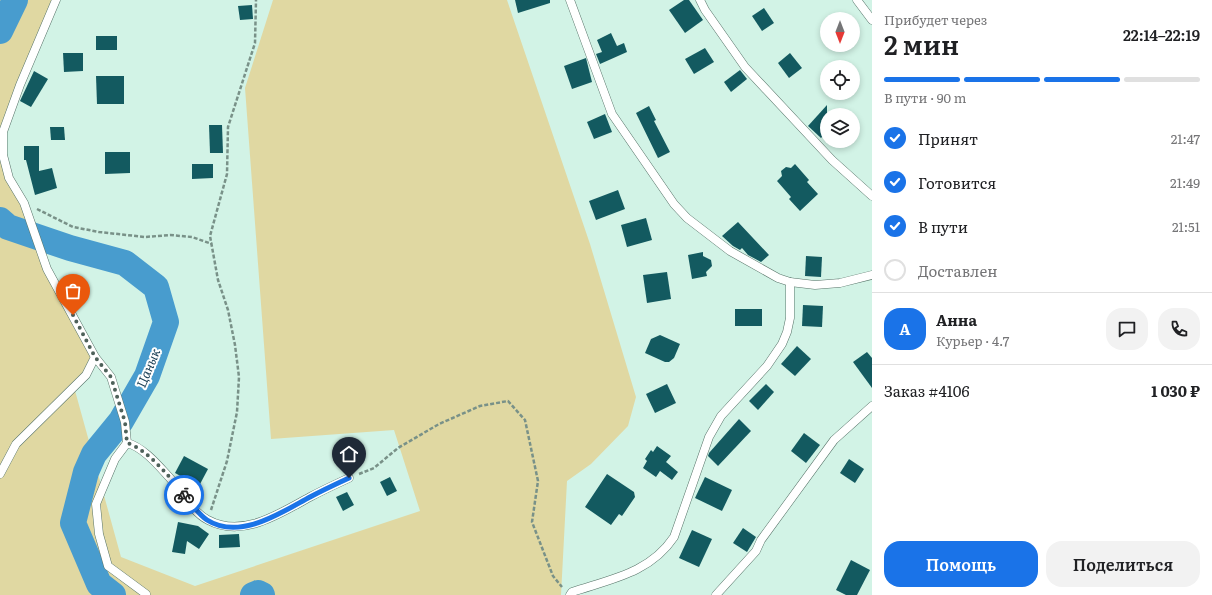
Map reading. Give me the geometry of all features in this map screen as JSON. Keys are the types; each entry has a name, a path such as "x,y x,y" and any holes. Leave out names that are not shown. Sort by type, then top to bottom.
{"lane":[{"path":"56,0 20,85 3,132 3,155 9,178 24,203 47,268 95,357 111,377 125,422 127,443 115,459 96,504 99,534 108,566 146,594"},
{"path":"570,0 612,114 674,204 703,232 730,251 778,278 790,282 815,285 840,283 872,276"},
{"path":"700,0 705,10 745,67 832,160 872,196"},
{"path":"857,0 872,20"},
{"path":"571,594 648,565 666,549 674,537 709,437 721,416 766,366 782,344 788,332 790,318 790,282"},
{"path":"0,474 16,444 86,375 95,357"},
{"path":"716,595 756,551 761,540 834,440 872,406"},
{"path":"127,443 136,445 166,474 207,520 231,528 268,520 349,478"}],"path":[{"path":"207,520 218,494 227,461 237,412 239,377 234,338 228,310 218,280 210,236 227,174 228,126 255,43 256,0"},
{"path":"24,203 73,227 124,235 192,237 212,244"},
{"path":"349,478 374,468 398,448 439,424 480,406 508,401 525,420 538,481 532,522 553,576 559,585 571,594"}],"shaded area":[{"path":"0,0 56,0 3,131 3,155 33,232 95,357 74,387 121,557 195,586 420,511 394,430 271,439 245,88 273,0 507,0 590,244 636,397 628,426 591,464 567,481 561,595 0,595"}],"building":[{"path":"515,0 550,0 550,3 518,13"},
{"path":"684,0 689,0 703,20 685,33 669,10"},
{"path":"252,5 253,19 240,20 238,6"},
{"path":"764,8 774,23 762,31 752,16"},
{"path":"611,33 617,46 624,43 627,52 600,64 596,54 602,52 597,40"},
{"path":"96,36 117,36 117,50 96,50"},
{"path":"705,48 714,62 694,74 685,59"},
{"path":"63,53 83,53 83,71 64,72"},
{"path":"790,53 802,68 789,78 778,63"},
{"path":"586,58 592,82 572,89 564,66"},
{"path":"740,70 747,79 731,92 724,82"},
{"path":"34,71 48,79 31,107 20,101"},
{"path":"96,76 124,76 124,104 97,104"},
{"path":"649,106 656,120 654,121 670,152 658,158 636,113"},
{"path":"820,113 820,137 808,126"},
{"path":"605,114 612,132 594,139 587,122"},
{"path":"209,125 222,125 223,153 210,153"},
{"path":"50,127 64,127 65,140 51,140"},
{"path":"24,146 39,146 39,171 52,168 57,188 35,195 26,160 24,160"},
{"path":"105,152 130,152 130,173 105,174"},
{"path":"192,164 213,164 213,178 192,179"},
{"path":"795,164 809,180 807,182 818,194 800,211 789,199 791,197 777,181 782,176 781,171 786,167 791,168"},
{"path":"618,190 625,209 596,220 589,201"},
{"path":"646,218 652,240 627,247 621,225"},
{"path":"738,222 769,255 761,262 748,255 742,248 740,250 733,246 722,236"},
{"path":"703,252 703,256 711,260 712,266 706,272 707,276 692,279 688,255"},
{"path":"806,256 822,257 821,277 805,276"},
{"path":"667,272 671,299 647,303 643,275"},
{"path":"803,305 823,306 822,327 802,326"},
{"path":"735,309 762,309 762,326 735,326"},
{"path":"660,335 680,344 674,358 669,362 665,362 645,353 651,339"},
{"path":"797,346 811,359 795,376 781,364"},
{"path":"867,352 872,358 872,388 853,362"},
{"path":"667,384 676,403 655,413 646,394"},
{"path":"766,384 774,392 758,410 749,401"},
{"path":"739,419 751,431 718,466 708,456 709,453"},
{"path":"804,433 820,445 806,463 791,451"},
{"path":"657,446 671,456 666,462 678,472 672,480 660,471 656,477 643,468 647,461 645,459 651,450 653,452"},
{"path":"184,456 208,469 199,486 175,473"},
{"path":"849,459 864,469 855,483 840,473"},
{"path":"607,474 634,492 635,497 622,516 619,514 611,525 585,507"},
{"path":"390,477 397,491 387,496 380,482"},
{"path":"705,477 732,490 722,511 695,498"},
{"path":"347,492 354,505 343,511 336,497"},
{"path":"178,522 198,526 209,534 199,549 187,541 185,554 172,552"},
{"path":"743,528 756,537 747,552 733,543"},
{"path":"692,530 712,539 699,567 679,558"},
{"path":"239,534 240,547 219,548 219,535"},
{"path":"851,560 870,570 857,595 846,595 836,590"}],"waterway":[{"name":"Цанык","path":"0,31 15,0"},
{"name":"Цанык","path":"0,220 8,227 70,248 125,263 156,287 166,322 147,376 121,421 94,454 86,472 73,523 99,584 113,595"},
{"name":"Цанык","path":"253,595 258,593 262,595"}],"way so far":[{"path":"73,315 95,357 111,377 125,422 127,443 136,445 166,474 184,495"}],"route":[{"path":"184,495 207,520 231,528 268,520 349,478"}]}
